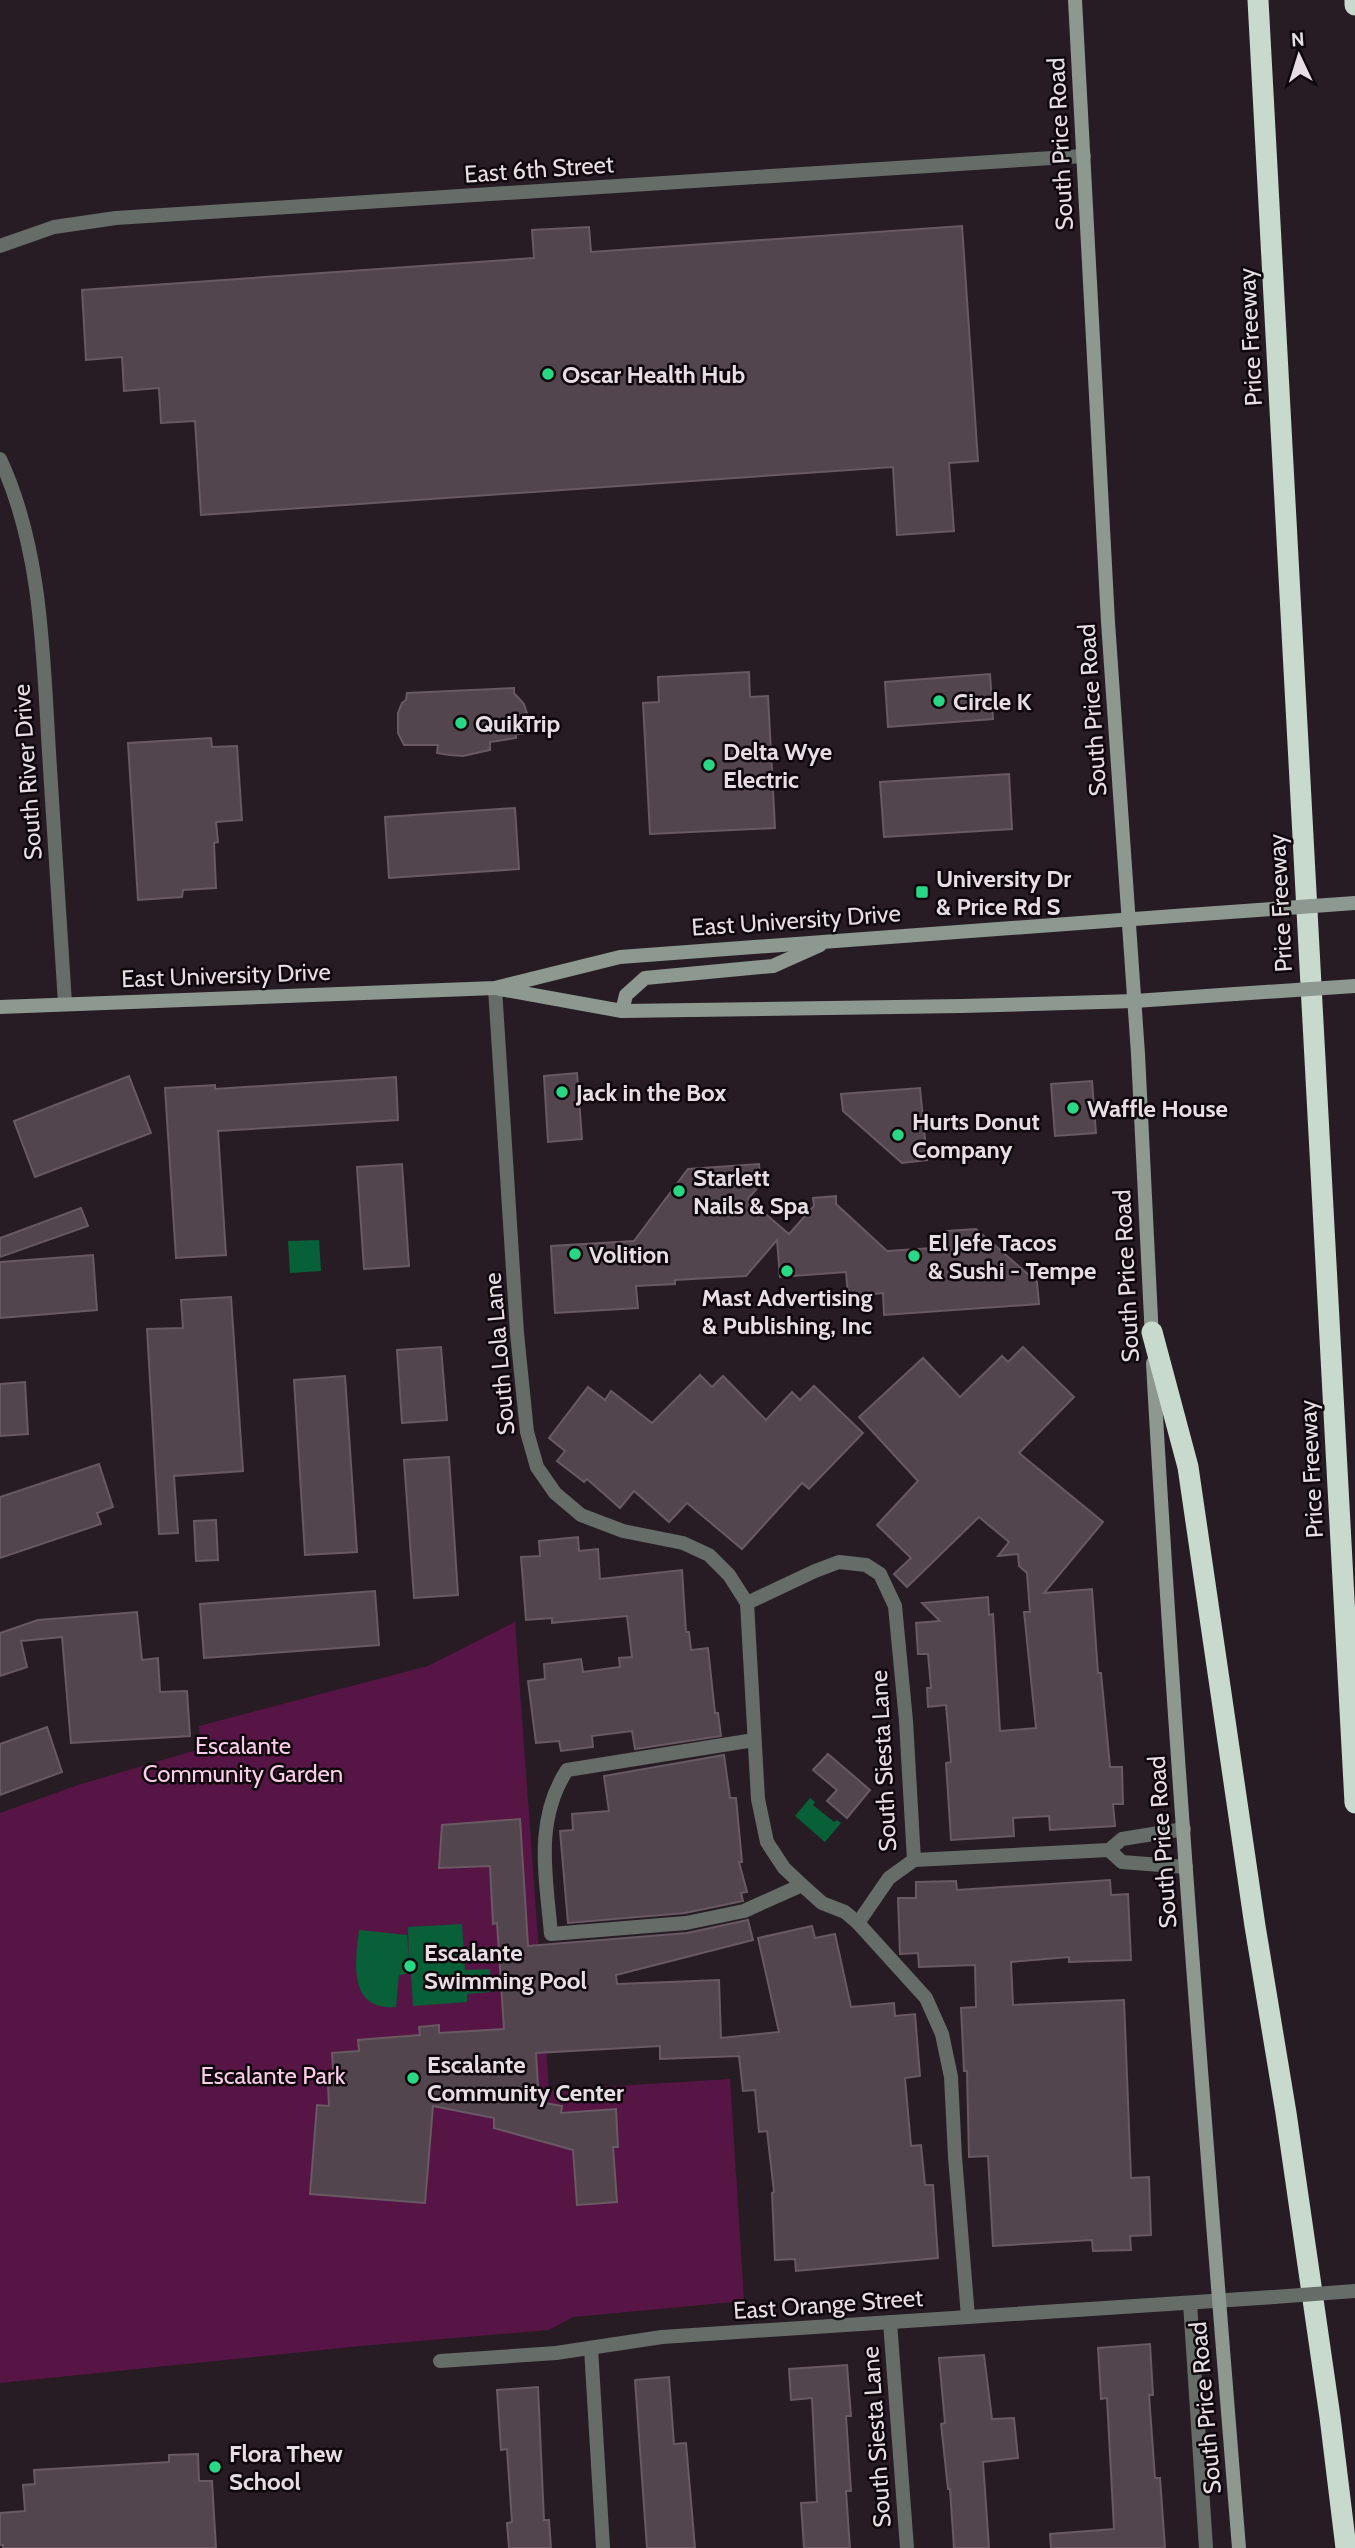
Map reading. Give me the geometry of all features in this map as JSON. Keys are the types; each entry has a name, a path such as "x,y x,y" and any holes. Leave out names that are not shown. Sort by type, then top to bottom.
{"highway":[{"name":"Price Freeway","path":"1258,0 1355,1803"},
{"path":"1355,0 1355,5"},
{"path":"1152,1332 1188,1467 1255,1926 1290,2140 1346,2548"}],"main road":[{"name":"South Price Road","path":"1075,0 1108,622 1135,1001 1163,1537 1239,2548"},
{"name":"East University Drive","path":"0,1007 495,988 620,957 1355,903"},
{"path":"622,1011 626,995 645,978 772,966 831,940"},
{"name":"East University Drive","path":"495,988 622,1011 1135,1001 1355,986"}],"street":[{"name":"East 6th Street","path":"0,246 54,227 116,218 1084,156"},
{"name":"South River Drive","path":"0,459 12,486 29,548 40,625 65,1003"},
{"name":"South Lola Lane","path":"495,988 517,1333 527,1432 537,1467 555,1493 581,1515 623,1531 683,1543 709,1555 729,1575 747,1604 758,1799 767,1842 785,1868 822,1903 845,1912 858,1923"},
{"name":"South Siesta Lane","path":"747,1604 815,1570 839,1562 866,1565 880,1574 895,1606 906,1721 914,1860 889,1878 858,1923"},
{"path":"754,1740 567,1770 554,1789 543,1849 551,1934 697,1921 744,1911 802,1885"},
{"path":"914,1860 1109,1850 1122,1839 1184,1829"},
{"path":"1109,1850 1122,1862 1186,1867"},
{"path":"858,1923 926,1998 943,2034 951,2077 968,2317"},
{"name":"East Orange Street","path":"440,2361 556,2353 662,2337 1355,2291"},
{"name":"South Price Road","path":"1190,2303 1206,2548"},
{"name":"South Siesta Lane","path":"890,2322 907,2548"},
{"path":"591,2348 603,2548"}],"green space":[{"name":"Escalante Park","path":"515,1622 549,2090 730,2079 744,2301 573,2317 549,2330 360,2346 0,2383 0,1813 78,1785 200,1749 199,1726 428,1666"}],"shaded area":[{"path":"319,1240 321,1271 290,1273 288,1241"},
{"path":"810,1798 815,1802 813,1805 834,1822 837,1820 841,1823 825,1842 795,1816"},
{"name":"Escalante Swimming Pool","path":"462,1924 465,1970 490,1969 491,1992 467,1994 467,2002 413,2006 411,1973 399,1975 396,2007 380,2006 369,2001 362,1993 356,1969 359,1930 407,1935 409,1961 408,1927"}],"building":[{"name":"Oscar Health Hub","path":"962,226 978,461 949,463 954,531 897,535 893,467 201,515 195,421 161,423 159,388 124,391 122,357 86,360 82,290 534,258 532,230 589,227 591,252"},
{"name":"Delta Wye Electric","path":"749,672 750,697 768,696 775,828 650,834 643,703 659,702 658,677"},
{"name":"Circle K","path":"990,674 993,719 888,727 885,682"},
{"name":"QuikTrip","path":"514,688 514,693 524,704 528,717 523,734 516,734 516,738 490,742 490,750 463,756 437,753 438,745 404,745 398,733 398,713 407,693"},
{"path":"211,738 212,747 237,746 242,820 216,822 216,888 183,890 182,897 138,900 128,743"},
{"name":"Circle K","path":"1009,774 1012,829 884,837 880,782"},
{"name":"QuikTrip","path":"515,808 519,869 389,878 385,817"},
{"name":"Jack in the Box","path":"577,1073 582,1139 548,1142 544,1076"},
{"path":"129,1076 151,1133 35,1177 14,1121"},
{"path":"396,1077 398,1120 218,1131 226,1255 176,1258 165,1088 215,1085 215,1089"},
{"name":"Waffle House","path":"1092,1081 1096,1133 1055,1136 1051,1084"},
{"name":"Hurts Donut Company","path":"920,1088 927,1160 902,1163 843,1111 841,1094"},
{"path":"402,1164 409,1266 364,1269 357,1167"},
{"path":"759,1164 760,1185 748,1199 789,1234 814,1206 813,1198 836,1196 836,1204 887,1251 933,1248 946,1231 976,1229 1037,1282 1039,1304 884,1315 883,1293 848,1296 846,1272 780,1277 777,1240 746,1276 675,1280 675,1284 636,1286 638,1308 555,1313 551,1246 634,1241 688,1169"},
{"path":"81,1208 88,1226 0,1257 0,1238"},
{"path":"93,1255 97,1310 0,1318 0,1262"},
{"path":"231,1297 243,1471 174,1476 178,1533 159,1534 147,1329 183,1328 181,1300"},
{"path":"441,1347 447,1420 402,1423 397,1350"},
{"path":"1023,1347 1074,1397 1019,1453 1103,1522 1044,1593 1092,1589 1098,1673 1101,1673 1110,1767 1122,1767 1123,1804 1113,1804 1115,1826 1050,1830 1049,1816 1013,1818 1014,1836 951,1840 946,1763 951,1762 946,1705 928,1707 927,1688 931,1688 928,1654 918,1654 916,1623 940,1621 922,1603 988,1597 989,1615 993,1614 1000,1731 1036,1728 1024,1612 1030,1612 1027,1573 1019,1566 1018,1554 998,1556 1009,1542 979,1517 907,1587 894,1574 911,1558 877,1525 918,1481 859,1417 923,1358 960,1397 1002,1356 1008,1362"},
{"path":"700,1375 712,1387 723,1376 766,1420 792,1392 800,1400 814,1386 863,1433 809,1489 802,1483 742,1549 687,1503 669,1522 634,1491 620,1508 587,1479 584,1482 557,1461 565,1451 549,1438 588,1387 605,1400 611,1391 652,1423"},
{"path":"345,1376 357,1552 305,1555 294,1380"},
{"path":"25,1382 28,1434 0,1436 0,1384"},
{"path":"449,1457 458,1595 414,1598 404,1460"},
{"path":"99,1464 113,1507 97,1513 101,1524 0,1558 0,1497"},
{"path":"216,1520 218,1560 196,1561 194,1521"},
{"path":"578,1537 579,1551 598,1549 600,1579 682,1570 686,1632 689,1632 691,1650 708,1648 715,1713 718,1713 721,1736 635,1749 632,1731 592,1736 593,1747 561,1751 559,1741 536,1743 528,1681 545,1679 544,1664 581,1659 583,1672 620,1667 619,1658 632,1657 627,1616 552,1623 552,1618 526,1620 521,1557 540,1556 539,1541"},
{"path":"375,1591 379,1645 204,1658 200,1604"},
{"path":"137,1612 142,1660 158,1658 160,1692 187,1691 190,1736 71,1743 62,1637 21,1641 27,1667 0,1676 0,1633 38,1620"},
{"path":"47,1727 62,1772 0,1795 0,1744"},
{"path":"828,1754 870,1790 847,1818 827,1801 837,1790 813,1770"},
{"path":"724,1755 730,1798 736,1798 742,1862 739,1862 747,1892 741,1893 743,1901 685,1913 568,1923 560,1831 573,1830 572,1814 609,1811 604,1776"},
{"path":"520,1819 528,1946 687,1933 748,1920 753,1940 616,1975 617,1984 719,1980 721,2038 779,2032 758,1938 812,1926 815,1938 835,1934 851,2007 894,2003 895,2016 915,2014 920,2076 905,2078 911,2146 921,2145 925,2185 933,2185 938,2258 796,2271 795,2259 775,2260 774,2192 767,2131 759,2132 755,2090 743,2091 739,2056 660,2059 660,2046 536,2053 539,2102 562,2106 561,2113 616,2109 618,2147 613,2147 617,2202 577,2205 573,2150 494,2128 494,2118 433,2106 425,2203 310,2194 317,2105 329,2106 328,2085 334,2084 332,2053 359,2051 358,2040 420,2035 419,2027 439,2025 439,2033 504,2029 490,1866 439,1868 442,1825"},
{"path":"1110,1880 1111,1895 1128,1894 1131,1960 1069,1962 1069,1957 1011,1962 1013,2005 1124,2000 1131,2178 1149,2177 1151,2235 1130,2236 1131,2250 1093,2251 1092,2240 993,2246 988,2156 969,2157 967,2071 964,2071 961,2008 976,2007 975,1965 919,1967 918,1953 900,1954 898,1898 916,1898 916,1882 956,1881 957,1890"},
{"path":"1150,2344 1153,2395 1149,2395 1155,2478 1160,2478 1165,2548 1051,2548 1050,2534 1114,2529 1107,2398 1101,2399 1098,2348"},
{"path":"984,2355 992,2419 1014,2418 1018,2458 983,2462 989,2548 954,2548 950,2489 941,2424 945,2423 939,2358"},
{"path":"847,2365 851,2416 846,2416 851,2491 846,2491 850,2548 804,2548 801,2503 817,2502 812,2398 791,2400 789,2369"},
{"path":"669,2377 674,2444 686,2443 695,2548 647,2548 635,2380"},
{"path":"538,2387 544,2520 549,2520 551,2548 509,2548 507,2523 512,2522 507,2449 501,2450 497,2390"},
{"path":"198,2454 199,2481 212,2481 216,2548 3,2548 3,2545 0,2545 0,2513 25,2511 23,2485 35,2484 34,2470 169,2462 169,2455"}],"place":[{"name":"Oscar Health Hub","path":"548,374"},
{"name":"Circle K","path":"939,701"},
{"name":"QuikTrip","path":"461,723"},
{"name":"Delta Wye Electric","path":"709,765"},
{"name":"University Dr & Price Rd S","path":"922,892"},
{"name":"Jack in the Box","path":"562,1092"},
{"name":"Waffle House","path":"1073,1108"},
{"name":"Hurts Donut Company","path":"898,1135"},
{"name":"Starlett Nails & Spa","path":"679,1191"},
{"name":"Volition","path":"575,1254"},
{"name":"El Jefe Tacos & Sushi - Tempe","path":"914,1256"},
{"name":"Mast Advertising & Publishing, Inc","path":"787,1271"},
{"name":"Escalante Swimming Pool","path":"410,1966"},
{"name":"Escalante Community Center","path":"413,2078"},
{"name":"Flora Thew School","path":"215,2467"}],"park label":[{"name":"Escalante Community Garden","path":"243,1759"}]}
